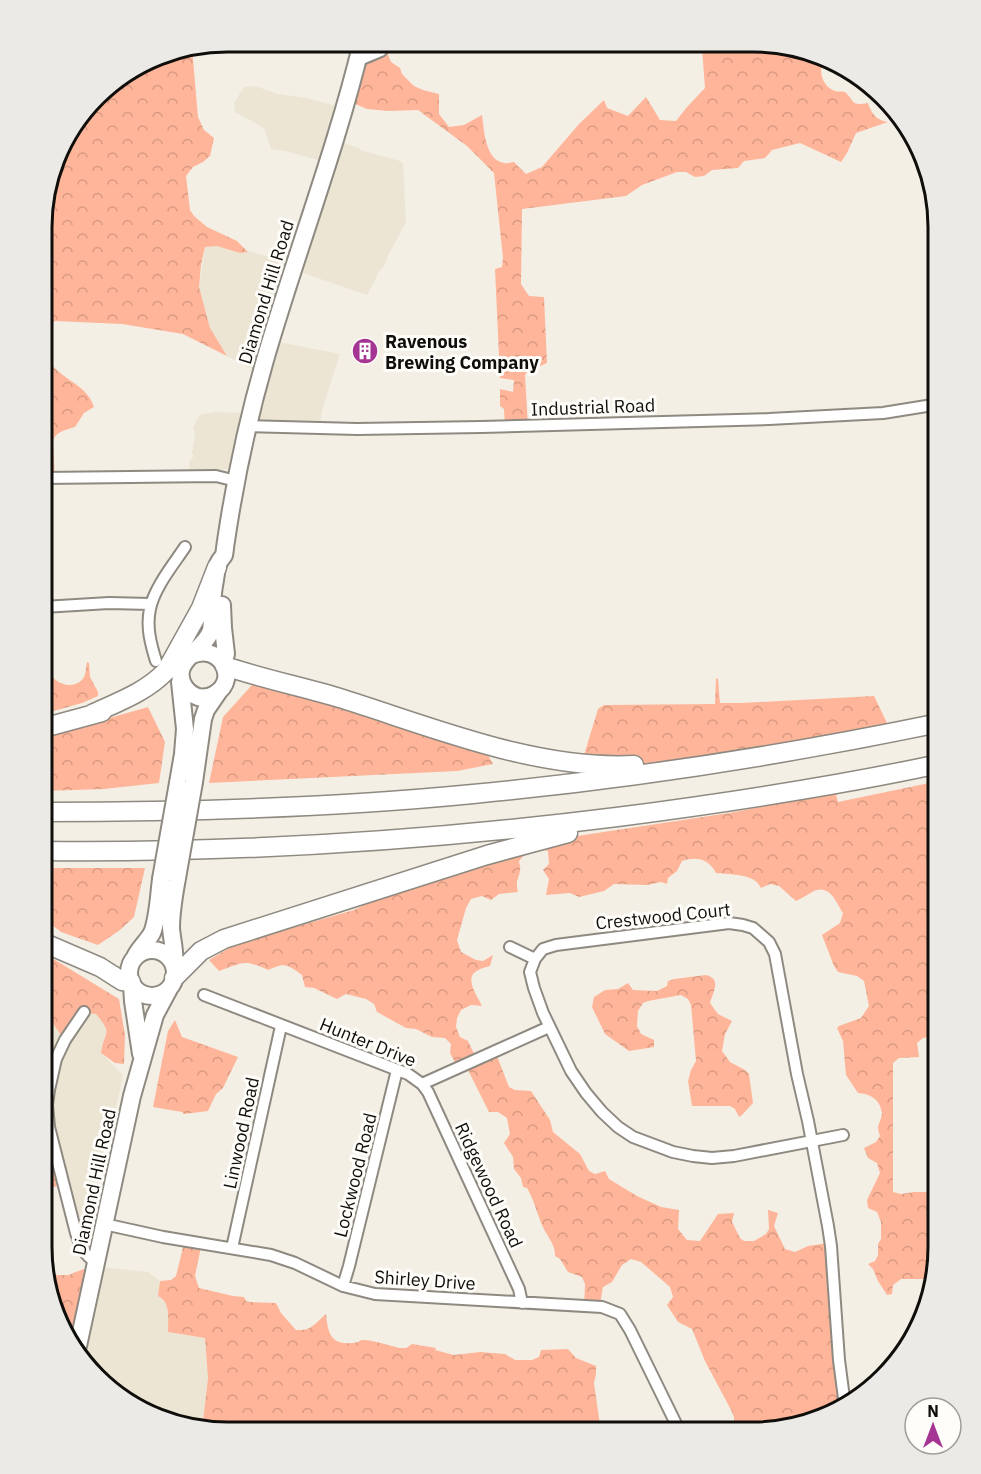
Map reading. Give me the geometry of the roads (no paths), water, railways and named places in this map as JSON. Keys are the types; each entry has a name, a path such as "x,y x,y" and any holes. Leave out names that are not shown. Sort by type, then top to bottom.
{"highway":[{"path":"92,714 154,683 166,671 199,613 220,562"},
{"path":"52,725 127,707 149,698 170,682 185,664"},
{"path":"224,665 251,675 327,694 474,741 559,762 615,766 752,758"},
{"path":"52,812 224,810 392,801 537,787 670,771 928,725"},
{"path":"52,851 197,850 365,842 533,827 666,811 810,789 928,766"},
{"path":"173,978 201,951 224,939 523,844 666,811"},
{"path":"52,946 100,967 122,981 132,983"}],"main road":[{"name":"Diamond Hill Road","path":"185,664 204,643 211,631 213,595 248,426 269,348 359,52"},
{"name":"Diamond Hill Road","path":"219,691 226,679 222,619 226,569 220,562"},
{"path":"219,691 209,697 200,697 187,691 183,686 185,664 197,652 208,652 216,656 224,665"},
{"path":"185,664 186,782"},
{"path":"169,879 175,957 173,978 161,994 149,996 138,991 132,983 129,971 154,927 169,879 186,782 203,719 206,710 219,691"},
{"path":"135,958 144,952 157,951 167,956 171,960 173,978"},
{"name":"Diamond Hill Road","path":"79,1339 130,1105 155,1015 173,978"},
{"name":"Diamond Hill Road","path":"132,983 142,1061"}],"street":[{"path":"357,61 379,52"},
{"name":"Industrial Road","path":"248,426 357,429 778,418 883,413 928,406"},
{"path":"52,478 216,476 236,481"},
{"path":"156,661 149,628 151,604 185,547"},
{"path":"52,606 151,604"},
{"name":"Crestwood Court","path":"535,959 543,949 556,945 729,923 753,928 769,942 775,954 831,1246 838,1360 844,1396"},
{"path":"510,947 535,959 530,972 538,1002 571,1071 602,1112 633,1137 673,1152 712,1158 734,1156 843,1135"},
{"name":"Hunter Drive","path":"204,995 408,1074 422,1084 549,1027"},
{"path":"52,1077 64,1040 84,1012"},
{"name":"Linwood Road","path":"232,1248 281,1026"},
{"name":"Lockwood Road","path":"343,1286 397,1070"},
{"name":"Ridgewood Road","path":"422,1084 428,1092 519,1289 522,1303"},
{"path":"52,1139 76,1233 85,1255 96,1263"},
{"name":"Shirley Drive","path":"104,1224 163,1237 271,1255 295,1263 343,1286 375,1294 602,1306 620,1314 675,1421"}],"place":[{"name":"Ravenous Brewing Company","path":"365,351"}]}
